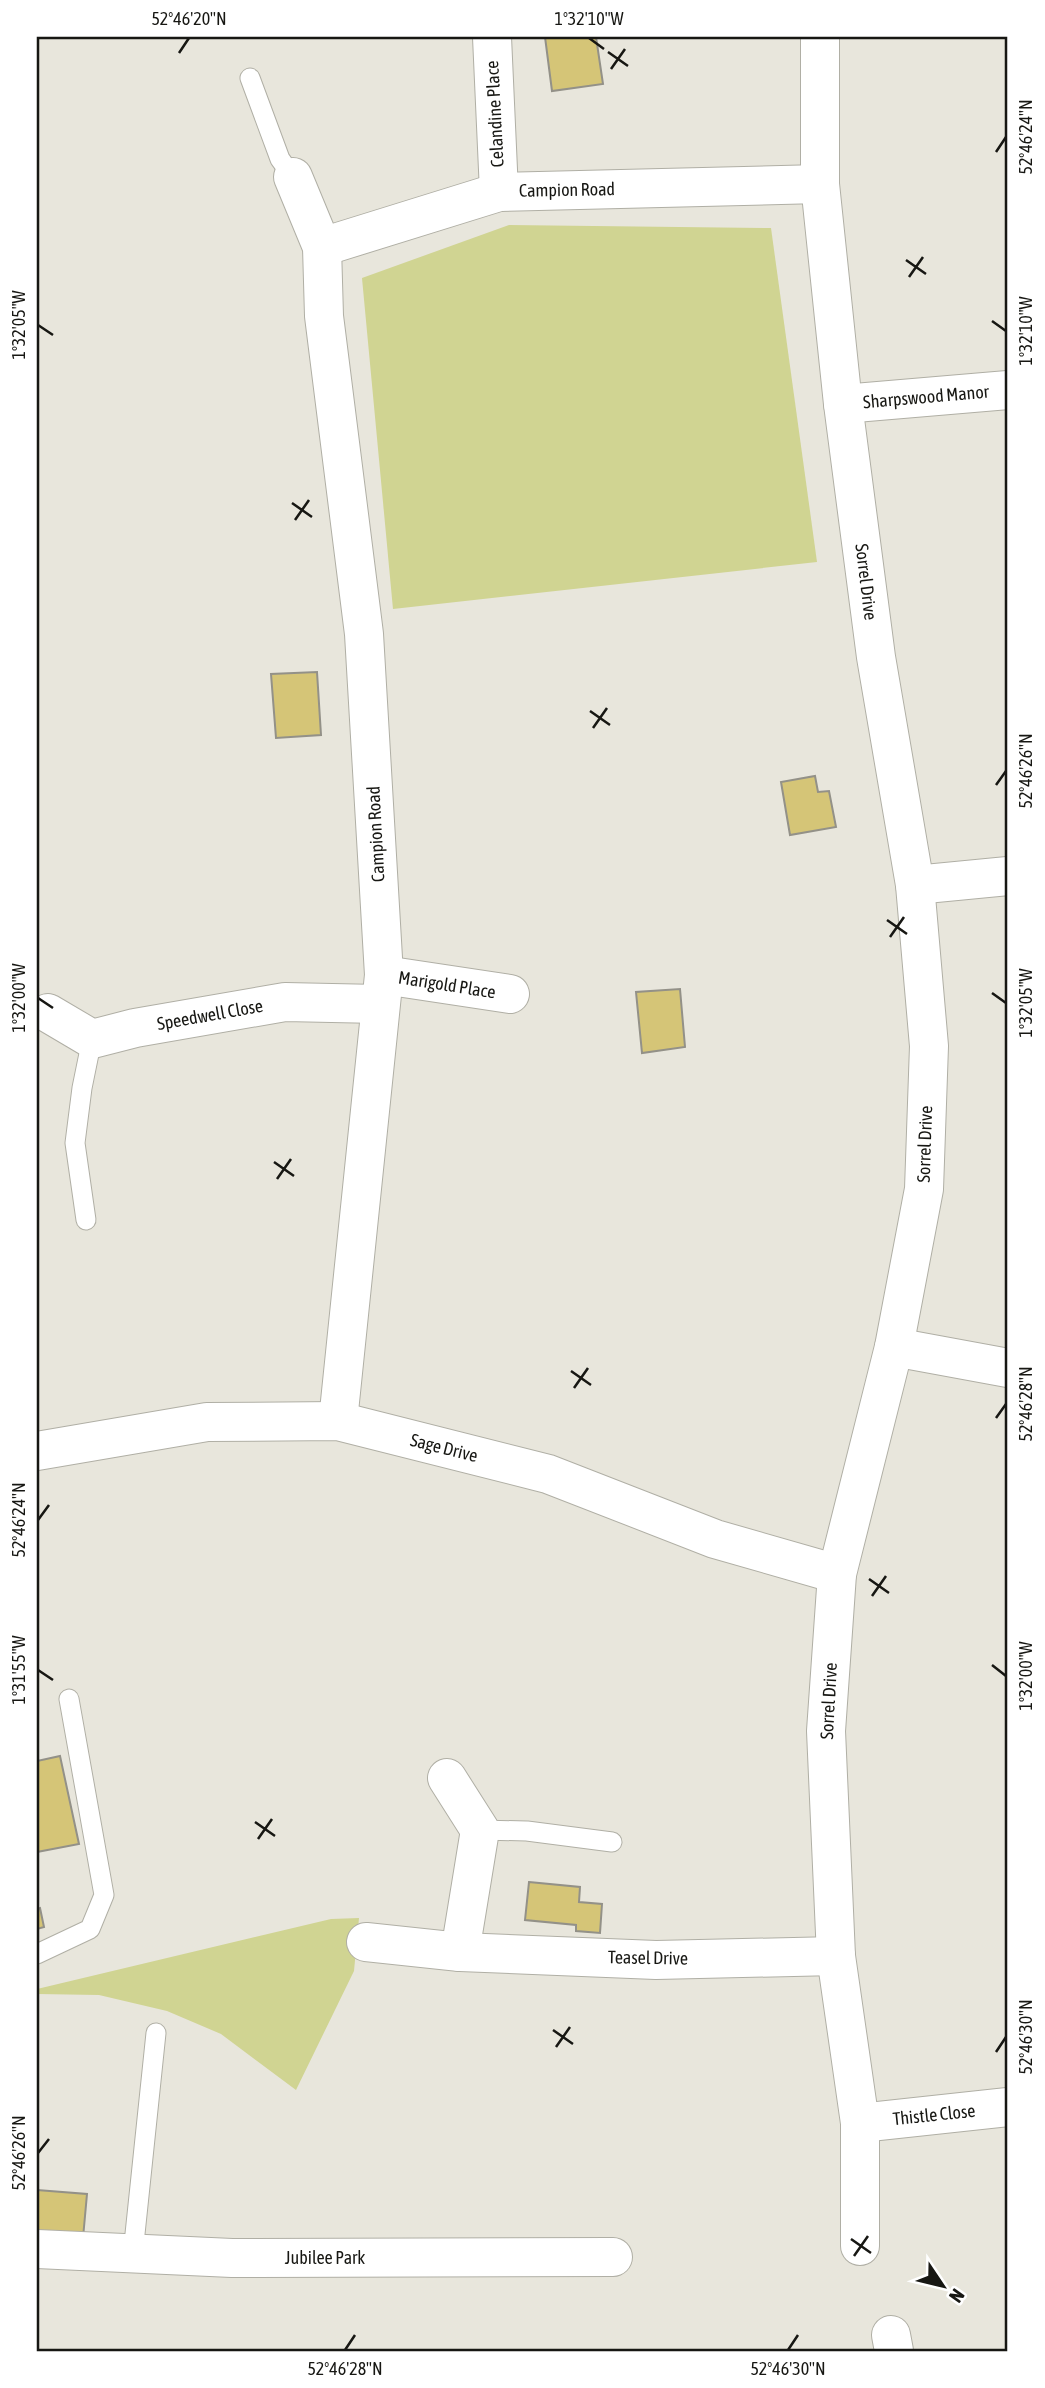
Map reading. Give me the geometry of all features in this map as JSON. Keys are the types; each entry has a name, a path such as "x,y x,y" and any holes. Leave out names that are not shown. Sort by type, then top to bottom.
{"street":[{"name":"Celandine Place","path":"492,37 499,192"},
{"name":"Sorrel Drive","path":"820,37 820,184 876,657 915,885 929,1046 924,1189 894,1347 837,1574 826,1731 836,1956 860,2123 860,2246"},
{"name":"Campion Road","path":"293,177 322,247 324,316 364,634 382,990 338,1421"},
{"name":"Campion Road","path":"322,247 499,192 820,184"},
{"name":"Sharpswood Manor","path":"844,404 1008,390"},
{"path":"915,885 1008,876"},
{"name":"Marigold Place","path":"382,990 510,994"},
{"name":"Speedwell Close","path":"92,1039 135,1028 285,1002 382,990"},
{"path":"43,1013 92,1039"},
{"path":"894,1347 1008,1368"},
{"name":"Sage Drive","path":"37,1451 208,1422 338,1421 548,1474 715,1539 837,1574"},
{"path":"447,1778 480,1830 460,1952"},
{"name":"Teasel Drive","path":"366,1941 460,1952 656,1960 836,1956"},
{"name":"Thistle Close","path":"860,2123 1008,2107"},
{"name":"Jubilee Park","path":"37,2249 232,2258 613,2257"}],"lane":[{"path":"250,78 280,159 293,177"},
{"path":"86,1220 75,1143 92,1039"},
{"path":"37,1954 90,1929 104,1895 69,1699"},
{"path":"480,1830 527,1831 612,1842"},
{"path":"133,2253 156,2033"}],"green space":[{"path":"509,225 771,228 817,562 393,609 362,278"},
{"path":"359,1918 354,1971 296,2090 221,2034 167,2011 99,1995 37,1994 37,1989 331,1919"}],"building":[{"path":"545,37 596,37 603,84 552,91"},
{"path":"317,672 321,735 276,738 271,674"},
{"path":"815,776 818,792 829,791 836,827 790,835 781,782"},
{"path":"680,989 685,1047 642,1053 636,992"},
{"path":"60,1756 79,1844 37,1852 37,1761"},
{"path":"529,1882 580,1887 579,1902 602,1904 600,1933 576,1931 576,1925 525,1920"},
{"path":"40,1908 44,1927 37,1929 37,1909"},
{"path":"37,2190 87,2194 83,2238 37,2234"}]}
